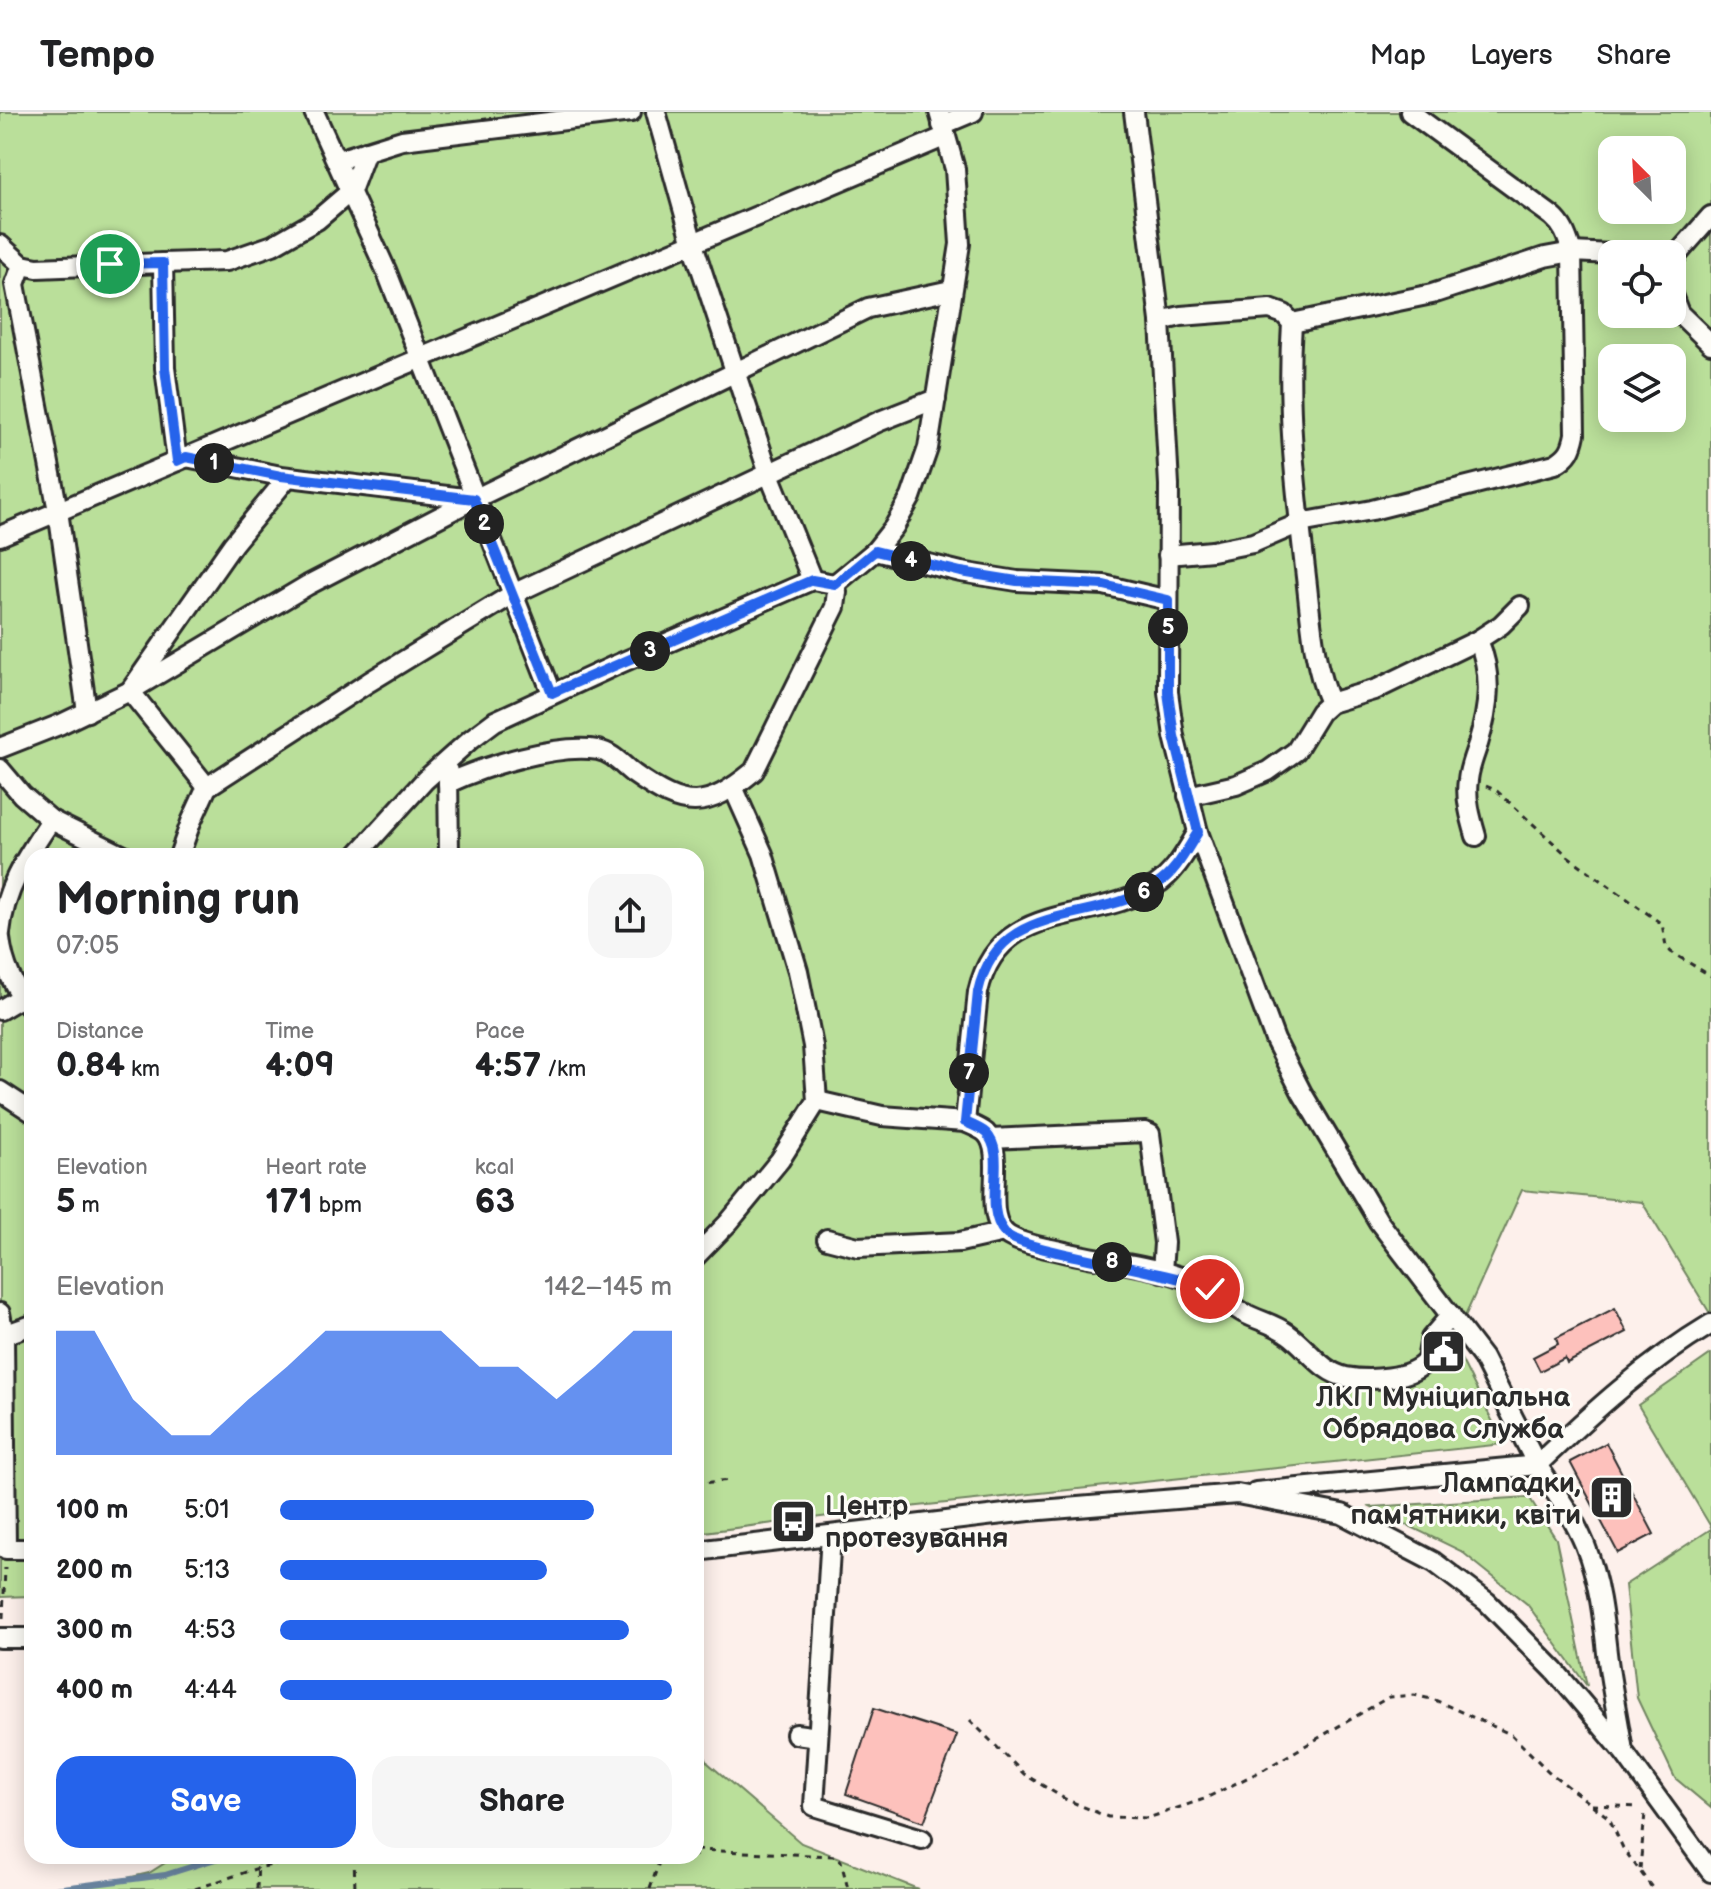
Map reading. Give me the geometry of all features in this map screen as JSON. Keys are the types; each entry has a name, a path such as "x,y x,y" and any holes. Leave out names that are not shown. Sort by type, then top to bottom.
{"street":[{"path":"314,112 338,160 421,359 552,693"},
{"path":"338,160 402,140 631,112"},
{"path":"656,112 693,244 735,373 769,474 812,580"},
{"path":"0,536 693,244 973,112"},
{"path":"1134,112 1160,321 1169,485 1168,692 1174,736 1198,832 1275,1040 1302,1093 1379,1222 1483,1358 1537,1465 1578,1531 1604,1614 1607,1655 1623,1751"},
{"path":"1168,555 1253,543 1300,523 1372,510 1555,464 1565,459 1572,449 1575,434 1572,252 1567,235 1560,222 1410,112"},
{"path":"363,848 407,799 454,754 495,721 552,693 812,580 835,584 875,551 894,527 919,478 928,448 949,322 951,290 960,244 955,169 942,125"},
{"path":"0,245 22,265 37,268 227,261 273,245 317,220 351,191 366,151"},
{"path":"1686,246 1711,216"},
{"path":"1292,323 1432,294 1545,257 1572,252 1598,253"},
{"path":"163,263 165,368 182,459"},
{"path":"22,265 8,285 58,511 87,712"},
{"path":"0,748 130,691 308,585 474,499 868,308 951,290"},
{"path":"1160,321 1181,316 1270,309 1284,314 1292,323 1288,379 1291,455 1322,684 1330,703"},
{"path":"1686,320 1711,344"},
{"path":"182,848 207,787 513,594 880,421 936,399"},
{"path":"182,459 288,477 474,499"},
{"path":"130,691 233,544 288,477"},
{"path":"875,551 961,572 1017,581 1104,585 1168,600"},
{"path":"448,783 514,760 582,749 610,754 658,789 692,803 715,797 754,771 821,638 837,600 835,584"},
{"path":"1188,796 1249,781 1283,762 1296,751 1320,712 1330,703 1377,689 1478,640 1501,625 1520,606"},
{"path":"1476,836 1469,803 1468,778 1488,707 1488,665 1478,640"},
{"path":"130,691 207,787"},
{"path":"454,754 477,771"},
{"path":"449,848 448,783 454,754"},
{"path":"0,769 22,795 51,820 108,848"},
{"path":"704,1248 780,1160 817,1101 813,1046 798,971 763,854 733,787"},
{"path":"32,848 51,820"},
{"path":"965,1122 978,992 982,973 1003,941 1020,929 1137,895 1158,884 1175,869 1198,832"},
{"path":"24,861 10,888 2,914 0,936 8,971 24,998"},
{"path":"0,1010 24,1004"},
{"path":"0,1091 24,1107"},
{"path":"817,1101 882,1116 965,1122 980,1129 991,1139 995,1157 995,1205 1004,1232"},
{"path":"991,1139 1150,1134 1164,1243 1162,1272"},
{"path":"827,1239 858,1247 960,1242 1004,1232 1038,1246 1162,1272 1202,1285 1218,1293 1240,1311 1282,1329 1328,1371 1345,1377 1366,1379 1394,1376 1423,1366 1431,1338 1451,1315"},
{"path":"0,1313 4,1335 6,1549 24,1549"},
{"path":"704,1550 1029,1511 1537,1465 1589,1415 1670,1349 1711,1324"},
{"path":"4,1335 24,1328"},
{"path":"1237,1494 1342,1514 1434,1562 1487,1602 1555,1671 1623,1751 1665,1813 1711,1872"},
{"path":"831,1535 814,1806 922,1839"},
{"path":"0,1638 24,1638"},
{"path":"796,1734 818,1737"}],"path":[{"path":"1468,778 1497,791 1569,857 1662,924 1666,946 1671,952 1711,976"},
{"path":"704,1483 729,1480"},
{"path":"3,1618 6,1549"},
{"path":"970,1720 1024,1774 1065,1799 1108,1817 1148,1818 1204,1799 1265,1769 1389,1697 1414,1695 1435,1700 1512,1735 1548,1771 1609,1818 1623,1848 1653,1889"},
{"path":"1592,1805 1646,1807 1640,1871"},
{"path":"704,1850 836,1856 841,1861 848,1889"},
{"path":"257,1889 258,1864"},
{"path":"195,1889 276,1864"},
{"path":"354,1864 355,1889"},
{"path":"650,1889 658,1864"}],"green space":[{"path":"0,112 1711,112 1711,1315 1642,1202 1522,1190 1453,1343 1504,1444 852,1513 704,1532 704,848 24,848 24,1596 0,1597"},
{"path":"1711,1354 1711,1527 1638,1405"},
{"path":"1529,1497 1556,1539 1587,1686 1527,1604 1461,1551 1370,1507"},
{"path":"1711,1529 1711,1808 1675,1778 1637,1698 1625,1585"},
{"path":"704,1755 708,1763 801,1843 918,1889 79,1889 149,1873 163,1864 704,1864"}],"building":[{"path":"1615,1308 1627,1332 1567,1363 1565,1358 1540,1371 1533,1357 1558,1344 1556,1338"},
{"name":"ЛКП Муніципальна Обрядова Служба","path":"1447,1342 1454,1355 1439,1362 1442,1344"},
{"name":"Лампадки, пам'ятники, квіти","path":"1606,1443 1654,1534 1618,1553 1570,1462"},
{"path":"874,1708 957,1735 924,1822 846,1794"}],"waterway":[{"path":"55,1889 165,1875 200,1864"}],"place":[{"name":"ЛКП Муніципальна Обрядова Служба","path":"1443,1352"},
{"name":"Лампадки, пам'ятники, квіти","path":"1612,1498"},
{"name":"Центр протезування","path":"794,1521"}],"route":[{"path":"110,264 163,263 165,368 177,461 186,457 281,476 474,499 552,693 812,580 835,584 875,551 961,572 1017,581 1104,585 1168,600 1168,692 1174,736 1198,832 1175,869 1158,884 1137,895 1020,929 1003,941 982,973 978,992 965,1122 991,1139 995,1157 995,1205 1002,1228 1009,1236 1038,1246 1173,1275 1210,1289"}]}
